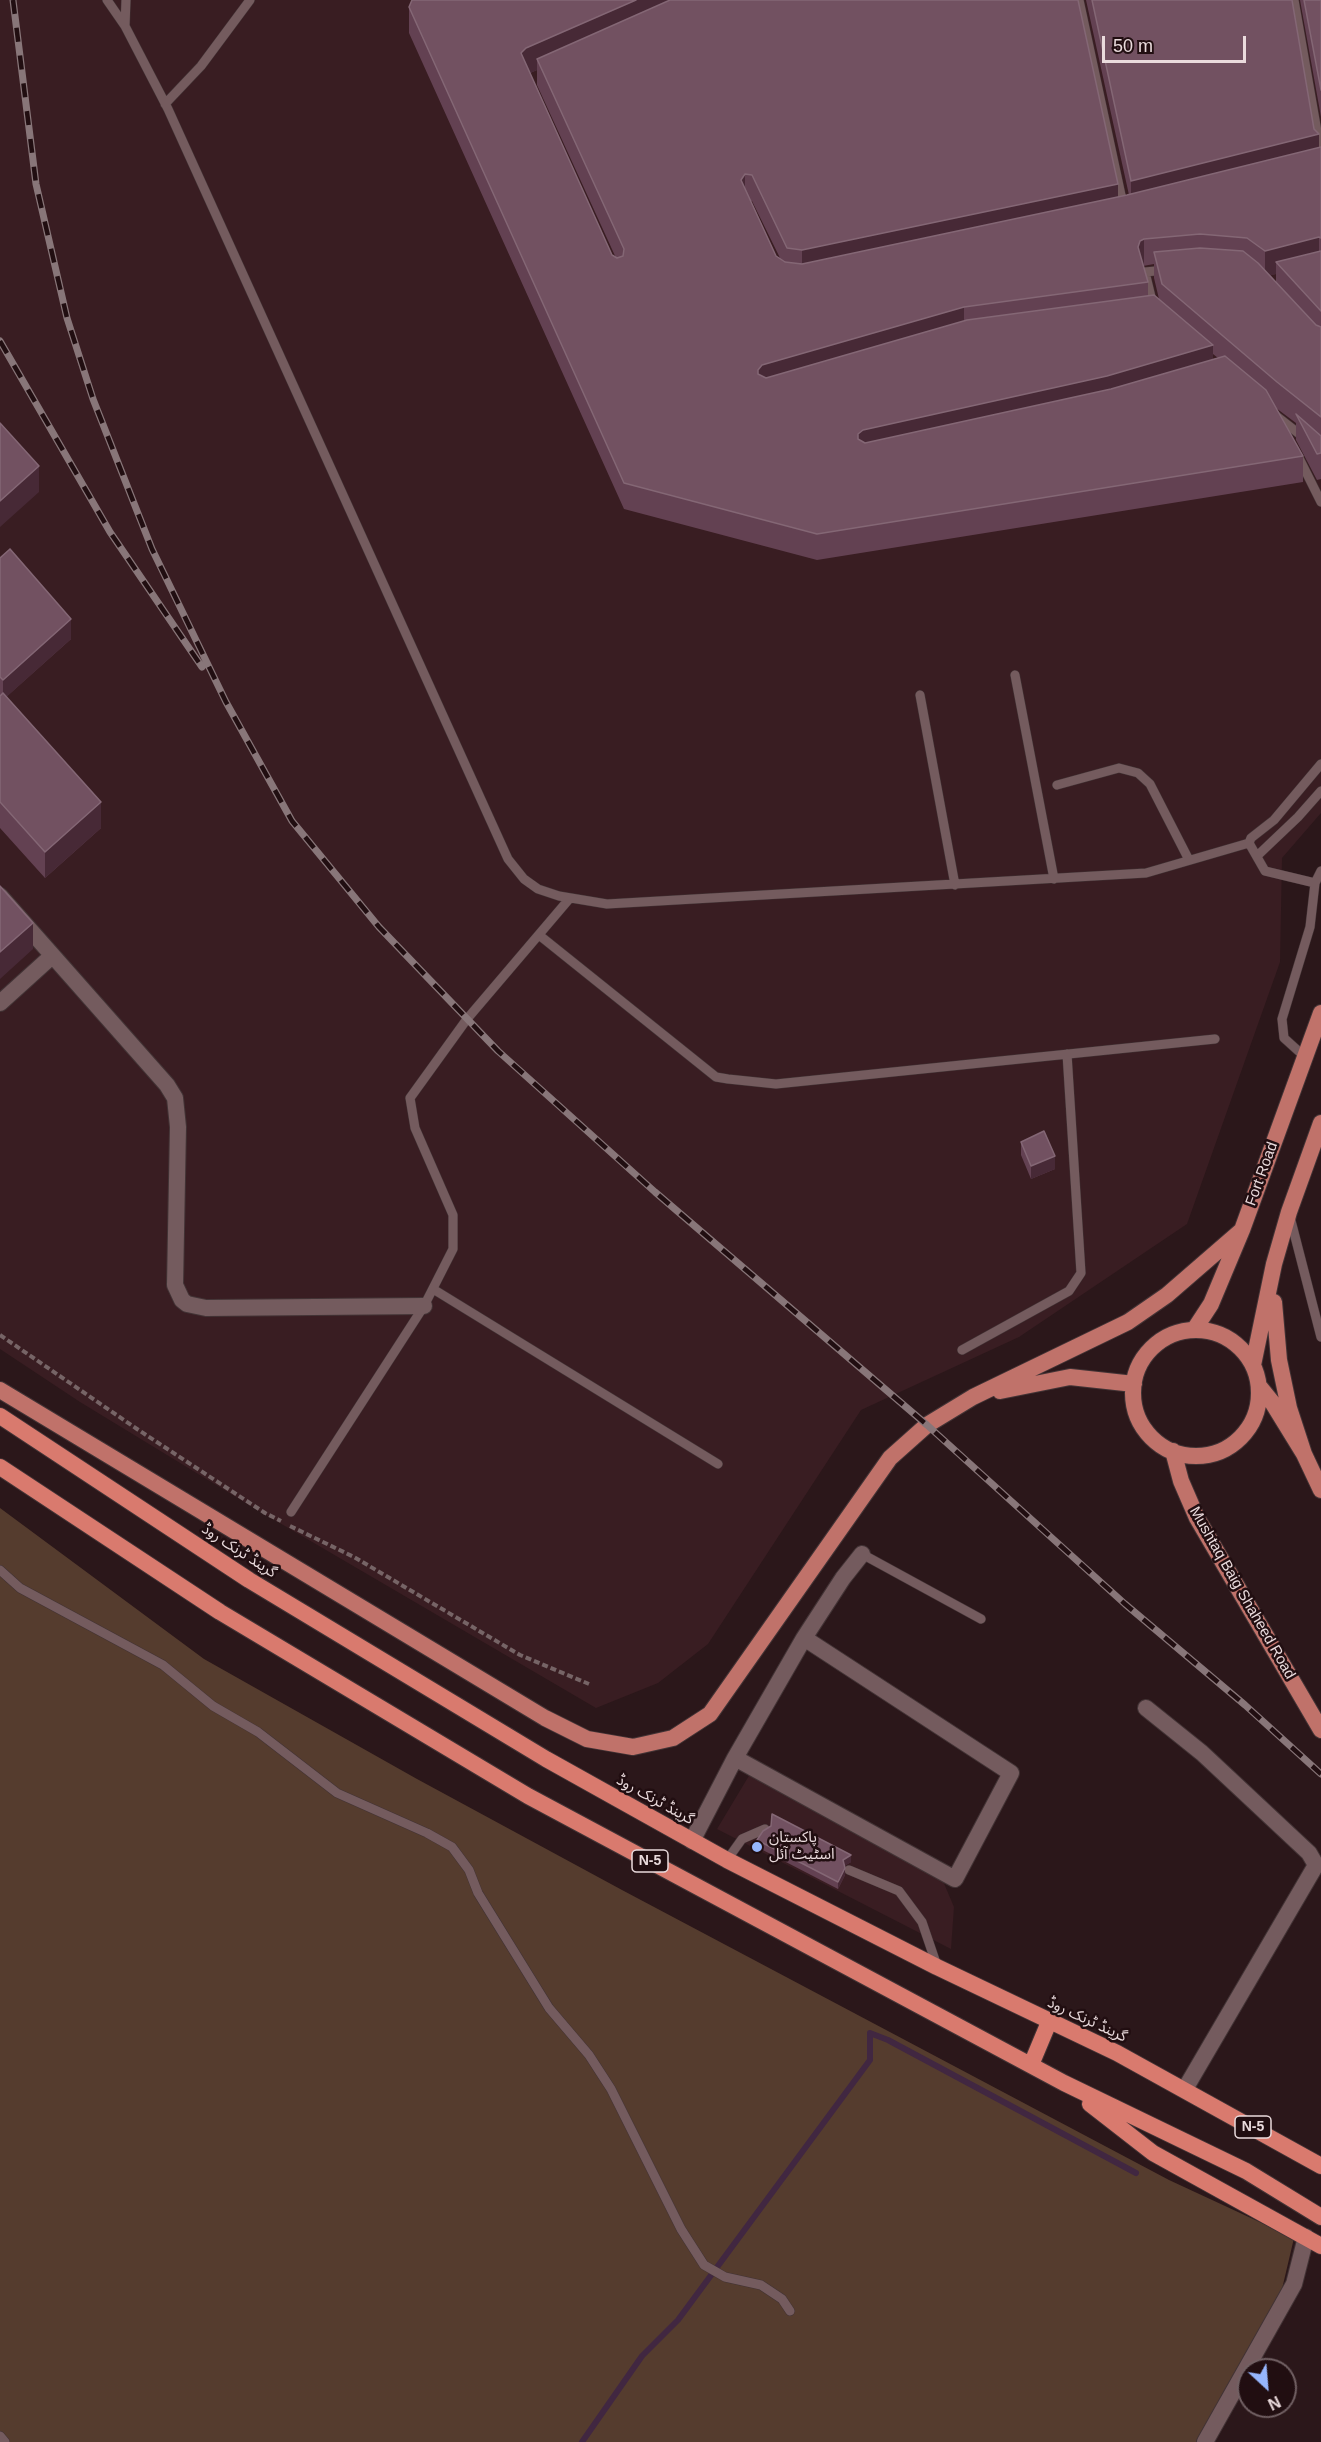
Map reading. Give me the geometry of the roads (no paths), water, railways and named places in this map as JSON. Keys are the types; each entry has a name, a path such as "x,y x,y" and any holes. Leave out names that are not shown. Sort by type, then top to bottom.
{"highway":[{"name":"گرینڈ ٹرنک روڈ","path":"0,1416 249,1580 546,1759 727,1860 937,1968 1116,2053 1321,2166"},
{"name":"N-5","path":"0,1467 220,1612 528,1796 1064,2083 1246,2171 1321,2217"},
{"path":"1030,2065 1049,2022"},
{"path":"1064,2083 1153,2153 1321,2246"}],"main road":[{"name":"Fort Road","path":"1194,1330 1211,1304 1242,1230 1321,1013"},
{"path":"1253,1365 1274,1264 1289,1212 1321,1122"},
{"path":"0,1390 545,1718 586,1739 633,1747 674,1738 710,1714 890,1458 927,1425 973,1397 1128,1322 1167,1295 1242,1230"},
{"path":"1274,1264 1274,1313 1279,1360 1289,1408 1304,1454"},
{"path":"1194,1330 1212,1332 1228,1338 1243,1350 1253,1365 1259,1386 1258,1407 1249,1427 1234,1442 1216,1453 1194,1456 1173,1452 1159,1443 1142,1425 1134,1401 1134,1384 1138,1368 1148,1353 1160,1341 1176,1333 1194,1330"},
{"path":"973,1397 1070,1377 1134,1384"},
{"path":"1259,1386 1272,1402 1304,1454 1321,1490"},
{"name":"Mushtaq Baig Shaheed Road","path":"1173,1452 1181,1481 1197,1518 1321,1730"}],"street":[{"path":"0,896 167,1086 175,1098 178,1127 176,1285 182,1300 188,1304 206,1308 423,1306"},
{"path":"0,1003 52,956"},
{"path":"692,1841 735,1758 804,1638 843,1578 862,1554"},
{"path":"735,1758 955,1879 1011,1773 804,1638"},
{"path":"1146,1708 1218,1769 1309,1853 1316,1865 1185,2089"},
{"path":"1204,2442 1294,2284 1306,2237"}],"lane":[{"path":"107,0 125,26 165,104 508,859 524,879 538,889 570,898 608,904 1146,873 1249,843 1251,838 1274,820 1321,764"},
{"path":"125,26 126,0"},
{"path":"165,104 201,66 250,0"},
{"path":"1079,0 1126,215"},
{"path":"1294,0 1321,154"},
{"path":"1114,217 1137,212"},
{"path":"1146,315 1155,314 1145,272 1180,268"},
{"path":"1283,432 1271,412 1316,447 1321,456"},
{"path":"1290,443 1321,502"},
{"path":"1015,675 1054,879"},
{"path":"920,695 955,885"},
{"path":"1057,785 1119,768 1138,773 1150,784 1189,860"},
{"path":"1257,856 1298,817 1321,791"},
{"path":"1249,843 1265,871 1315,882"},
{"path":"1305,1057 1284,1038 1281,1027 1310,927 1315,882 1321,872"},
{"path":"291,1512 423,1306 453,1250 453,1215 416,1128 410,1098 467,1019 570,898"},
{"path":"539,935 716,1077 776,1084 1215,1039"},
{"path":"962,1350 1069,1290 1081,1273 1067,1054"},
{"path":"1289,1212 1321,1337"},
{"path":"433,1289 718,1464"},
{"path":"862,1554 981,1619"},
{"path":"0,1570 20,1588 163,1665 213,1706 258,1732 337,1793 427,1833 452,1847 470,1870 478,1893 549,2008 589,2055 611,2089 681,2229 704,2265 725,2277 761,2285 782,2299 789,2311"},
{"path":"727,1860 742,1839 765,1829"},
{"path":"849,1870 899,1891 922,1923 937,1968"},
{"path":"0,2436 5,2442"}],"waterway":[{"path":"582,2442 642,2356 678,2320 870,2060 870,2033 888,2040 1136,2173"}],"railway":[{"path":"13,0 36,184 67,318 93,399 152,549 226,702 292,821 379,927 498,1051 655,1192 927,1425 1125,1604 1245,1705 1321,1774"},
{"path":"0,341 110,532 202,667"}],"place":[{"name":"پاکستان اسٹیٹ آئل","path":"757,1847"}]}
